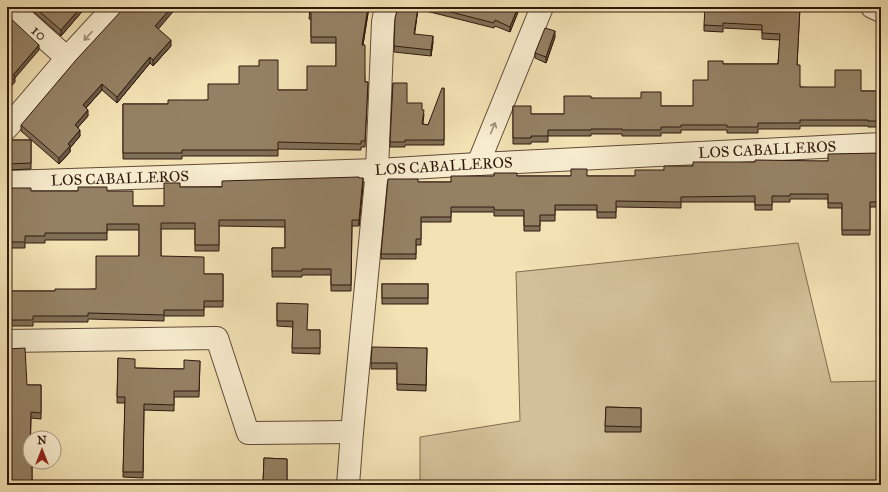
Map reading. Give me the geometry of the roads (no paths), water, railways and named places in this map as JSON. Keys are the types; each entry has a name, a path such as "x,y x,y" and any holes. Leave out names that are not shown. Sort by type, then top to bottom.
{"street":[{"name":"10","path":"10,7 68,58"},
{"path":"7,128 114,7"},
{"path":"348,485 378,170 383,22 386,7"},
{"path":"478,164 542,7"},
{"path":"872,7 881,11"},
{"name":"LOS CABALLEROS","path":"7,182 378,170 881,144"},
{"path":"7,341 217,338 248,433 352,432"}]}
